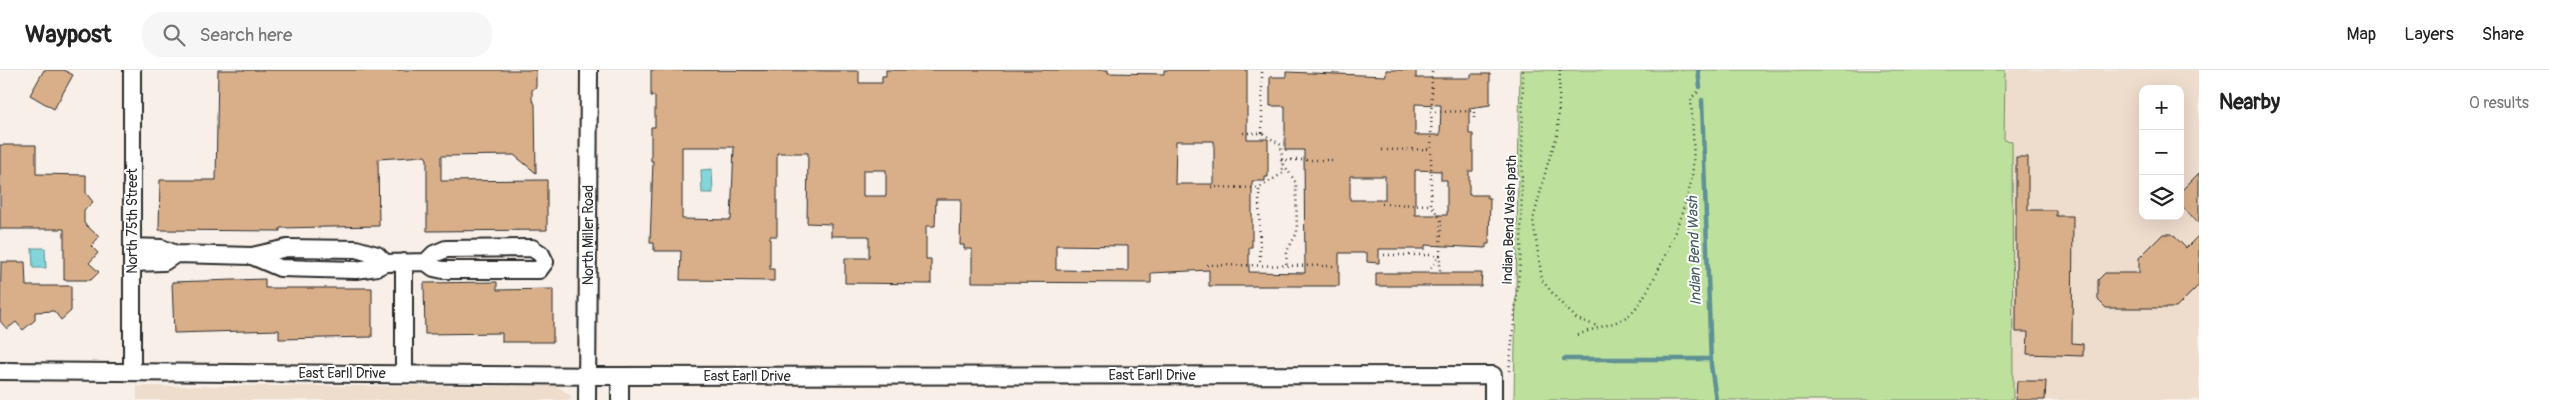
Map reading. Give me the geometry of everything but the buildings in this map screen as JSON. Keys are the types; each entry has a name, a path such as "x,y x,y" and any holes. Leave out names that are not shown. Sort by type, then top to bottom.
{"street":[{"name":"North 75th Street","path":"132,70 132,371"},
{"name":"North Miller Road","path":"587,400 589,70"},
{"path":"132,255 164,262 176,254 252,256 286,248 356,249 377,255 385,263 426,262 434,268 443,270 539,270 545,262 541,254 532,248 446,249 434,254 426,262"},
{"path":"404,262 404,374"},
{"name":"East Earll Drive","path":"0,371 587,376 1501,377"},
{"path":"620,376 620,400"},
{"path":"1493,400 1501,377"}],"path":[{"path":"1262,70 1262,133"},
{"path":"1432,70 1430,112 1431,204 1441,220 1440,271"},
{"name":"Indian Bend Wash path","path":"1501,377 1521,253 1523,70"},
{"path":"1560,70 1558,132 1533,220 1542,280 1577,319 1597,326"},
{"path":"1578,335 1597,326 1614,323 1627,316 1638,306 1663,261 1691,182 1694,156 1691,98 1698,92"},
{"path":"1430,112 1474,111 1474,119"},
{"path":"1211,188 1259,188 1282,173 1281,145 1262,133 1243,133"},
{"path":"1382,150 1431,149"},
{"path":"1282,160 1334,160"},
{"path":"1282,160 1296,183 1297,233 1287,251 1286,266"},
{"path":"1259,188 1260,266"},
{"path":"1382,204 1431,204"},
{"path":"1384,255 1440,255"},
{"path":"1428,272 1440,255"},
{"path":"1207,266 1334,266"}],"shaded area":[{"path":"2005,70 2199,70 2199,400 2013,400 2012,141 2004,141"},
{"path":"137,386 557,386 570,395 571,400 137,400"}],"green space":[{"path":"1520,70 2005,70 2004,140 2012,141 2013,400 1514,400"}],"water":[{"path":"712,169 713,193 702,193 701,170"},
{"path":"32,248 45,248 46,268 33,268"}],"waterway":[{"name":"Indian Bend Wash","path":"1698,70 1700,87"},
{"name":"Indian Bend Wash","path":"1702,100 1711,365 1716,400"},
{"path":"1564,359 1711,359"}]}
